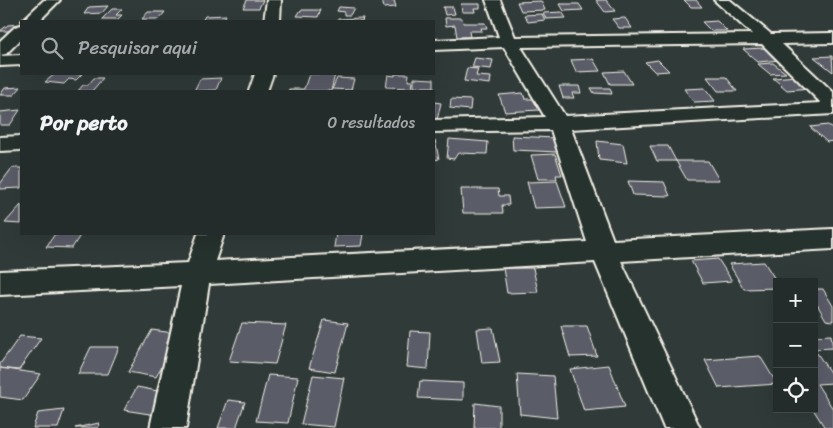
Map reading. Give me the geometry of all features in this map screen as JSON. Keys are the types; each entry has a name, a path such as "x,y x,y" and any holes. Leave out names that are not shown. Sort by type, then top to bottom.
{"street":[{"path":"31,20 53,0"},
{"path":"272,20 274,0"},
{"path":"494,0 509,42 558,123 603,250 682,428"},
{"path":"721,0 764,37 833,103"},
{"path":"0,50 20,31"},
{"path":"435,45 764,37 833,38"},
{"path":"0,61 20,60"},
{"path":"258,90 264,75"},
{"path":"435,126 558,123 833,108"},
{"path":"0,144 20,143"},
{"path":"168,428 198,275 211,235"},
{"path":"0,283 198,275 603,250 833,239"}],"building":[{"path":"247,0 263,0 259,8 243,8"},
{"path":"382,0 394,0 396,7 384,8"},
{"path":"596,0 606,0 615,11 605,12"},
{"path":"684,0 696,0 702,7 691,7"},
{"path":"541,1 545,10 521,11 517,2"},
{"path":"461,4 480,4 480,8 474,8 475,12 462,12"},
{"path":"560,4 579,4 583,10 564,11"},
{"path":"108,6 102,13 84,14 89,7"},
{"path":"339,7 354,8 350,15 344,15 344,12 337,11"},
{"path":"443,7 453,7 455,14 445,15"},
{"path":"112,9 122,9 116,15 122,15 118,19 102,19"},
{"path":"301,10 321,10 318,17 297,16"},
{"path":"148,12 165,12 159,19 142,19"},
{"path":"562,12 566,18 546,19 543,13"},
{"path":"542,14 545,20 528,22 524,15"},
{"path":"226,15 224,20 203,20 205,16"},
{"path":"363,18 362,20 338,19"},
{"path":"445,18 462,18 463,23 485,23 487,28 481,28 482,31 469,31 470,37 457,37 455,25 446,26"},
{"path":"625,18 632,28 619,28 612,19"},
{"path":"717,21 727,31 711,31 702,22"},
{"path":"20,24 14,31 0,31 8,25"},
{"path":"765,48 780,60 758,62 743,49"},
{"path":"832,56 833,72 814,57"},
{"path":"475,58 493,60 491,69 472,67"},
{"path":"593,59 600,71 576,72 571,60"},
{"path":"658,60 669,71 655,72 645,62"},
{"path":"773,63 786,73 770,74 758,64"},
{"path":"467,68 478,69 476,76 491,77 490,84 464,81"},
{"path":"624,71 632,84 610,84 604,72"},
{"path":"54,75 81,75 76,80 69,79 64,84 45,82"},
{"path":"309,75 335,75 331,90 288,90 304,89"},
{"path":"388,75 409,75 408,81 413,81 412,88 386,87"},
{"path":"797,76 811,88 787,90 773,78"},
{"path":"707,77 726,77 737,91 718,91"},
{"path":"94,78 103,78 93,90 79,90 83,85 88,85"},
{"path":"221,78 216,90 194,90 200,79"},
{"path":"337,78 354,79 351,90 332,89"},
{"path":"414,78 434,79 434,87 414,87"},
{"path":"559,86 579,86 581,93 572,93 574,98 563,98"},
{"path":"21,87 14,95 0,95 5,88"},
{"path":"591,88 610,88 612,94 594,93"},
{"path":"705,88 715,101 694,102 684,89"},
{"path":"523,93 525,99 534,99 539,110 505,112 499,95"},
{"path":"451,99 471,100 470,110 450,108"},
{"path":"435,102 441,103 437,120 435,119"},
{"path":"20,110 10,125 0,125 0,112"},
{"path":"828,125 833,129 833,141 827,142 810,127"},
{"path":"512,136 555,138 558,152 513,150"},
{"path":"449,139 488,142 487,154 458,153 454,159 447,158"},
{"path":"435,140 439,159 435,160"},
{"path":"597,141 623,144 627,163 599,160"},
{"path":"650,146 668,146 676,161 657,161"},
{"path":"555,154 562,175 556,175 557,179 538,179 531,155"},
{"path":"676,161 708,161 719,180 687,180"},
{"path":"12,168 20,168 20,188 0,189 0,184"},
{"path":"557,181 566,207 534,208 527,182"},
{"path":"628,181 664,182 670,196 633,195"},
{"path":"461,189 498,189 499,196 508,196 509,205 502,205 503,213 463,213"},
{"path":"20,206 20,224 5,223"},
{"path":"54,235 80,235 72,248 46,247"},
{"path":"336,235 363,235 361,246 334,247"},
{"path":"718,259 732,281 703,283 691,261"},
{"path":"764,262 774,278 773,288 744,289 729,264"},
{"path":"503,268 533,268 538,292 507,293"},
{"path":"818,289 823,289 833,306 833,321 826,320 818,306"},
{"path":"324,320 348,323 335,372 309,368"},
{"path":"242,323 286,325 275,364 229,361"},
{"path":"561,326 587,326 597,356 570,357"},
{"path":"493,328 500,362 482,363 477,329"},
{"path":"152,330 180,334 156,377 128,372"},
{"path":"410,331 430,332 428,369 407,367"},
{"path":"831,335 833,348 818,349 818,336"},
{"path":"20,336 41,338 19,370 0,368 0,364"},
{"path":"91,347 119,347 108,374 78,374"},
{"path":"818,354 833,377 833,383 818,384"},
{"path":"760,356 773,377 773,384 719,388 705,360"},
{"path":"609,365 625,407 584,411 570,369"},
{"path":"0,368 41,374 23,400 0,397"},
{"path":"517,374 553,376 557,418 520,414"},
{"path":"268,375 298,377 288,423 256,421"},
{"path":"313,375 344,378 334,427 301,424"},
{"path":"420,381 463,383 463,400 418,398"},
{"path":"818,386 833,409 833,428 825,428 816,413 818,413"},
{"path":"137,387 168,393 156,415 124,410"},
{"path":"228,400 245,402 236,428 218,428"},
{"path":"475,403 499,406 499,428 474,428"},
{"path":"64,410 58,428 33,428 38,413"},
{"path":"99,423 98,428 75,428"}]}
